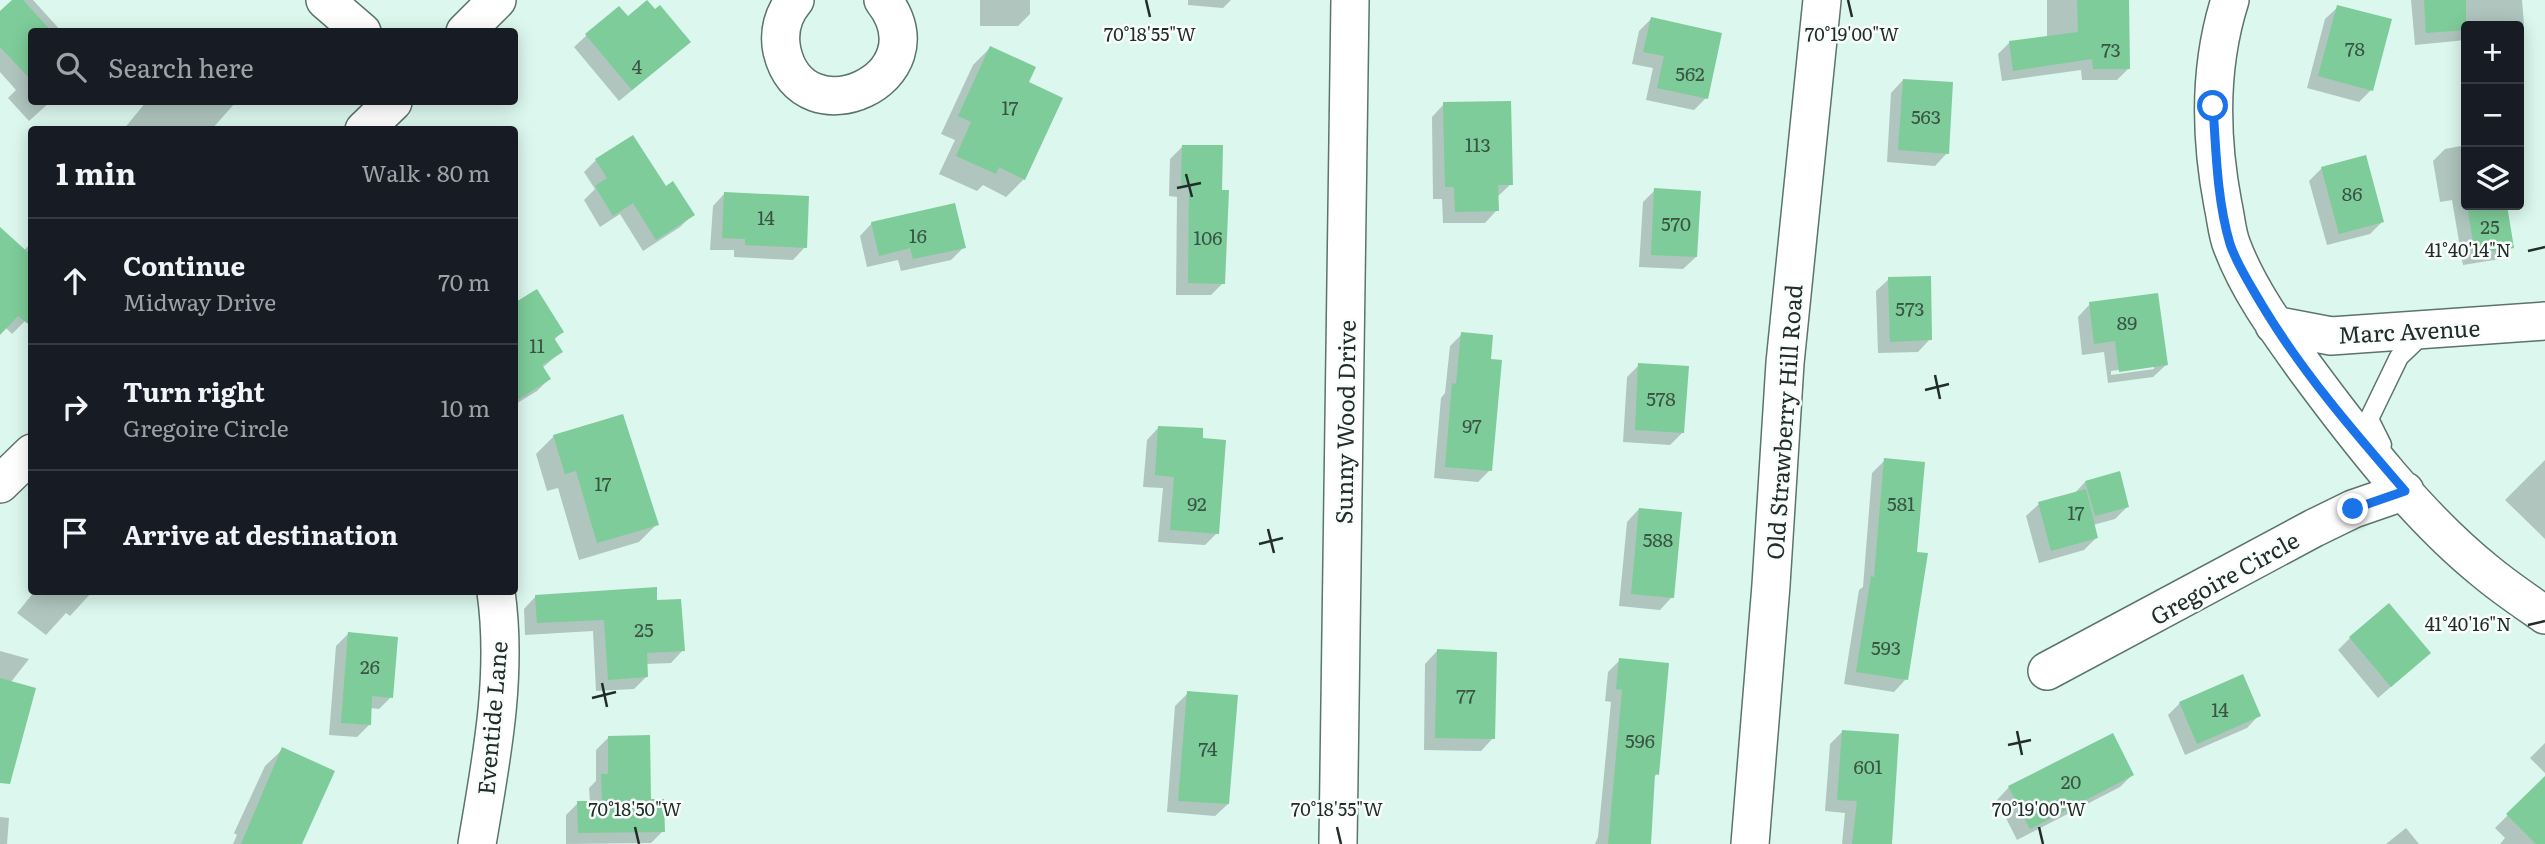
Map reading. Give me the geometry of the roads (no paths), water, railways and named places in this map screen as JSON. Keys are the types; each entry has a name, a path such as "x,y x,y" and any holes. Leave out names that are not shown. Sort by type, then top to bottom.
{"street":[{"path":"325,0 357,28"},
{"path":"469,28 497,0"},
{"path":"795,0 781,32 784,57 797,80 808,88 833,96 859,93 881,79 890,67 895,54 897,26 883,0"},
{"name":"Sunny Wood Drive","path":"1338,844 1350,0"},
{"name":"Old Strawberry Hill Road","path":"1750,844 1771,585 1785,363 1822,0"},
{"path":"2230,0 2220,32 2213,106 2217,174 2231,244 2274,325 2338,412 2405,491 2484,571 2545,615"},
{"path":"368,126 390,105"},
{"name":"Marc Avenue","path":"2274,325 2331,336 2545,321"},
{"path":"0,484 28,457"},
{"name":"Gregoire Circle","path":"2047,671 2314,528 2353,509 2405,491"},
{"name":"Eventide Lane","path":"477,844 498,704 501,655 496,595"}],"lane":[{"path":"2405,491 2369,419 2399,357 2426,331"}]}
